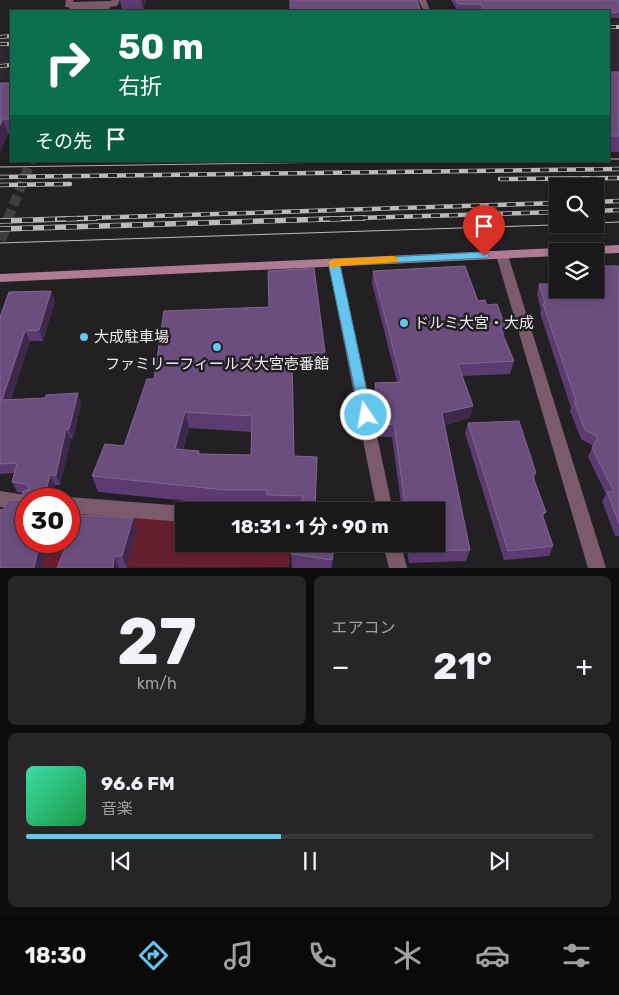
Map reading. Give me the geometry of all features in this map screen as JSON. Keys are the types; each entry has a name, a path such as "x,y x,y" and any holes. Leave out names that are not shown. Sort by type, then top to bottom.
{"street":[{"path":"71,3 107,5 114,4 116,0"},
{"path":"604,250 619,249"},
{"path":"0,278 549,252"},
{"path":"502,255 597,568"},
{"path":"334,262 383,502"},
{"path":"0,499 15,500"},
{"path":"80,506 175,513"},
{"path":"394,552 398,568"}],"shaded area":[{"path":"610,21 619,21 619,84 610,98"},
{"path":"0,34 10,34 10,80 0,80"},
{"path":"80,511 175,521 175,552 290,552 289,567 39,568 43,553 80,553"}],"building":[{"path":"290,0 417,0 421,10 290,10"},
{"path":"455,0 619,0 619,12 610,13 610,10 484,10 480,4 458,4"},
{"path":"610,72 619,72 619,136 610,136"},
{"path":"0,83 10,83 10,119 3,119 0,125"},
{"path":"604,265 619,266 619,523 607,492 614,492 592,448 598,437 585,430 543,304 545,303 539,284 549,284 549,298 604,298"},
{"path":"465,266 478,301 485,300 487,305 497,304 506,328 500,328 514,361 458,364 473,406 442,413 470,550 445,550 445,502 405,502 394,424 381,425 375,383 402,382 373,271"},
{"path":"314,268 325,352 292,354 294,456 317,457 315,502 302,502 303,496 267,495 267,490 225,490 92,476 105,444 124,446 147,379 154,379 164,311 269,307 268,271","holes":["185,412 252,416 251,455 198,454 199,451 175,449"]},
{"path":"51,291 39,330 25,331 2,400 45,398 46,395 78,393 69,429 66,429 56,475 50,475 47,488 28,488 27,484 12,482 17,463 0,464 0,317 9,292"},
{"path":"519,421 536,473 532,474 546,512 542,514 553,546 508,551 468,423"},
{"path":"7,500 15,500 15,553 37,553 34,568 0,568 0,510 4,509"},
{"path":"80,515 133,518 122,556 114,556 113,568 57,568 63,553 80,553"},
{"path":"291,552 333,552 332,560 291,554"}],"tunnel":[{"path":"8,219 31,162"},
{"path":"0,240 9,218"}],"tram line":[{"path":"610,159 619,159"},
{"path":"0,167 342,162"},
{"path":"604,223 619,222"},
{"path":"0,243 549,225"}],"railway":[{"path":"610,27 619,27"},
{"path":"0,37 10,36"},
{"path":"0,44 10,44"},
{"path":"0,66 10,65"},
{"path":"0,177 619,169"},
{"path":"500,179 619,178"},
{"path":"0,185 70,184"},
{"path":"604,202 619,201"},
{"path":"57,219 549,203"},
{"path":"604,211 619,210"},
{"path":"323,219 549,212"},
{"path":"0,221 96,218"},
{"path":"0,229 364,218"}],"slow traffic":[{"path":"334,264 334,262 393,260"}],"place":[{"name":"ドルミ大宮・大成","path":"404,323"},
{"name":"大成駐車場","path":"84,337"},
{"name":"ファミリーフィールズ大宮壱番館","path":"217,347"}],"route":[{"path":"366,415 334,262 484,256"}]}
